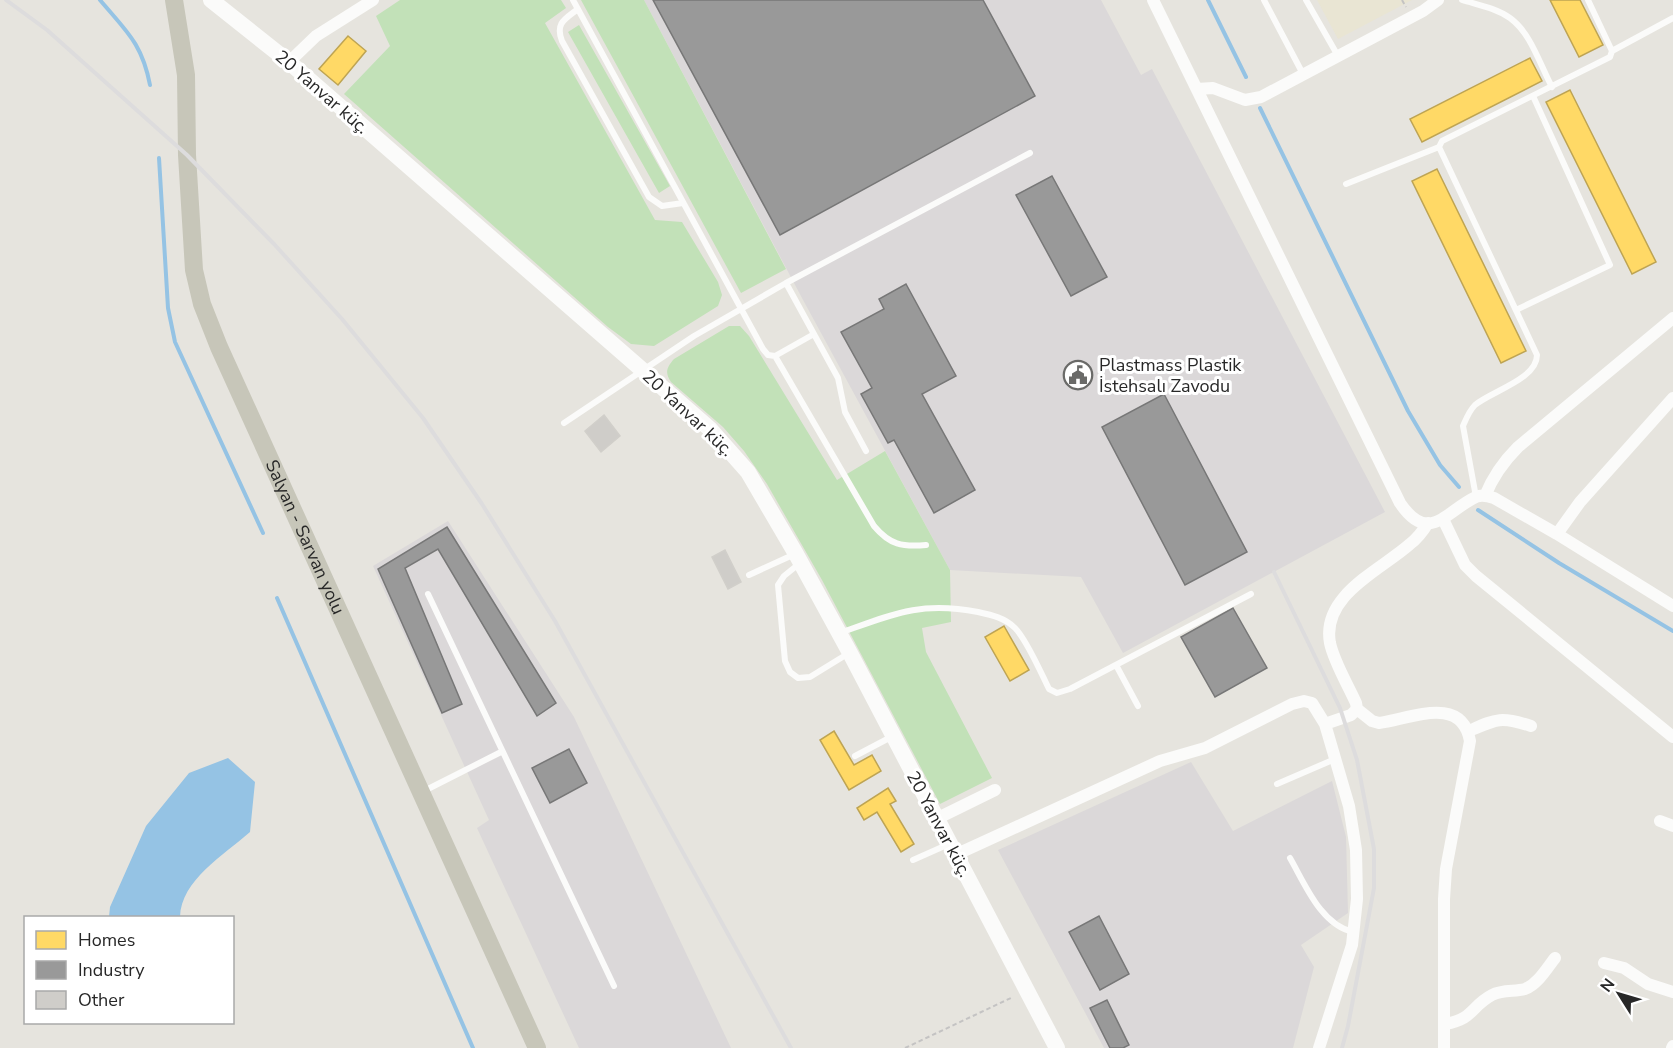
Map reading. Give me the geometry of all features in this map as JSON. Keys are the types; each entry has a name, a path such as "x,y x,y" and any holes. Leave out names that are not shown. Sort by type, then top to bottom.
{"main road":[{"name":"Salyan - Sarvan yolu","path":"174,0 186,75 192,251 197,289 219,347 537,1048"}],"street":[{"name":"20 Yanvar küç.","path":"211,0 289,62 729,448 748,472 850,653 1057,1048"},
{"path":"289,62 316,36 373,0"},
{"path":"1153,0 1400,503 1407,514 1415,520 1428,523 1443,519 1480,496 1502,464 1518,447 1673,318"},
{"path":"1197,88 1213,88 1245,100 1261,97 1423,11 1438,0"},
{"path":"1557,534 1580,502 1673,398"},
{"path":"1480,496 1494,498 1673,606"},
{"path":"1443,519 1465,564 1476,576 1673,737"},
{"path":"1428,523 1412,544 1355,586 1343,598 1333,613 1329,635 1331,646 1357,710 1372,721 1379,723 1424,712 1438,712 1450,715 1462,722 1469,731 1470,741 1446,869 1444,1048"},
{"path":"952,849 1160,761 1205,748 1292,704 1304,701 1312,703 1325,724 1348,806 1356,850 1357,899 1352,945 1319,1048"},
{"path":"1325,724 1357,710"},
{"path":"1469,731 1498,719 1511,719 1531,726"},
{"path":"936,819 995,790"},
{"path":"1660,821 1673,826"},
{"path":"1444,1024 1459,1022 1491,995 1525,989 1534,984 1556,958"},
{"path":"1604,963 1624,968 1648,984 1673,992"}],"lane":[{"path":"573,0 763,349 768,355 775,356 814,334"},
{"path":"1264,0 1303,74"},
{"path":"1306,0 1338,56"},
{"path":"1462,0 1496,10 1511,19 1524,32 1552,87"},
{"path":"1588,0 1612,51"},
{"path":"578,9 562,22 558,32 562,41 649,197 662,206 683,203"},
{"path":"1346,184 1439,147 1442,141 1604,61 1610,57 1612,51 1673,18"},
{"path":"1516,310 1610,265 1533,96"},
{"path":"1439,147 1535,350 1537,363 1531,372 1475,405 1467,416 1463,426 1480,496"},
{"path":"564,423 693,336 786,283 1030,153"},
{"path":"786,283 838,378 849,424 866,451"},
{"path":"775,356 874,526 884,537 898,544 926,545"},
{"path":"749,576 798,558"},
{"path":"798,558 778,585 785,661 790,672 798,678 810,677 850,653"},
{"path":"428,594 614,986"},
{"path":"839,633 916,608 939,607 991,615 1006,621 1017,630 1049,688 1057,693 1070,689 1251,594"},
{"path":"1116,665 1138,706"},
{"path":"855,756 893,736"},
{"path":"421,792 501,752"},
{"path":"1277,784 1336,759"},
{"path":"913,860 952,849"},
{"path":"1290,858 1321,910 1343,930 1353,932"}],"path":[{"path":"905,1048 1026,990"}],"shaded area":[{"name":"Plastmass Plastik İstehsalı Zavodu","path":"644,0 1101,0 1141,75 1152,69 1385,512 1123,653 1081,577 950,570"},
{"path":"1317,0 1412,0 1338,39"},
{"path":"448,521 574,717 731,1048 579,1048 477,828 489,820 373,566"},
{"path":"1191,762 1233,831 1332,781 1346,837 1348,913 1301,945 1314,967 1293,1048 1104,1048 998,850"}],"green space":[{"path":"400,0 561,0 566,8 545,23 655,220 682,222 718,282 722,295 718,306 654,346 631,344 608,327 344,94 390,46 376,16"},
{"path":"581,0 644,0 786,269 741,293"},
{"path":"579,25 670,186 659,193 568,32"},
{"path":"729,326 740,326 749,336 837,480 885,451 950,570 951,622 922,628 926,652 992,778 940,804 822,580 767,484 744,451 723,427 669,379 667,370 674,359"}],"water":[{"path":"228,758 255,782 250,832 196,880 182,904 180,916 109,916 110,907 146,826 189,773"}],"building: Homes":[{"path":"1550,0 1580,0 1603,45 1579,57"},
{"path":"348,36 366,51 338,85 319,69"},
{"path":"1530,58 1542,81 1422,142 1410,119"},
{"path":"1570,90 1656,262 1632,274 1546,102"},
{"path":"1437,169 1526,351 1501,363 1412,181"},
{"path":"1004,626 1029,670 1010,681 985,637"},
{"path":"834,731 854,765 872,755 881,771 849,790 820,740"},
{"path":"888,788 896,801 890,804 914,844 901,852 877,812 864,820 857,808"}],"building: Industry":[{"path":"653,0 983,0 1035,96 780,235"},
{"path":"1052,176 1107,277 1071,296 1016,195"},
{"path":"906,284 956,376 922,394 975,490 934,513 894,440 888,443 861,394 872,388 841,332 884,309 879,299"},
{"path":"1164,394 1247,552 1185,585 1102,427"},
{"path":"447,527 556,703 537,716 438,549 405,568 462,704 442,713 378,569"},
{"path":"1233,608 1267,668 1215,697 1181,637"},
{"path":"569,749 587,783 550,803 532,768"},
{"path":"1099,916 1129,974 1100,990 1069,932"},
{"path":"1107,1000 1129,1045 1123,1048 1110,1048 1090,1008"}],"building: Other":[{"path":"604,415 620,436 601,452 585,431"},
{"path":"725,550 741,582 728,589 712,557"}],"waterway":[{"path":"100,0 138,48 150,85"},
{"path":"1208,0 1246,77"},
{"path":"1260,108 1408,411 1440,465 1459,487"},
{"path":"159,158 168,308 175,342 263,533"},
{"path":"1478,510 1559,563 1673,631"},
{"path":"277,598 473,1048"}],"railway":[{"path":"6,0 47,30 187,155 274,244 342,319 423,418 482,504 555,621 791,1048"},
{"path":"1274,572 1340,708 1357,760 1374,849 1374,888 1342,1048"}],"place":[{"name":"Plastmass Plastik İstehsalı Zavodu","path":"1078,375"}]}
